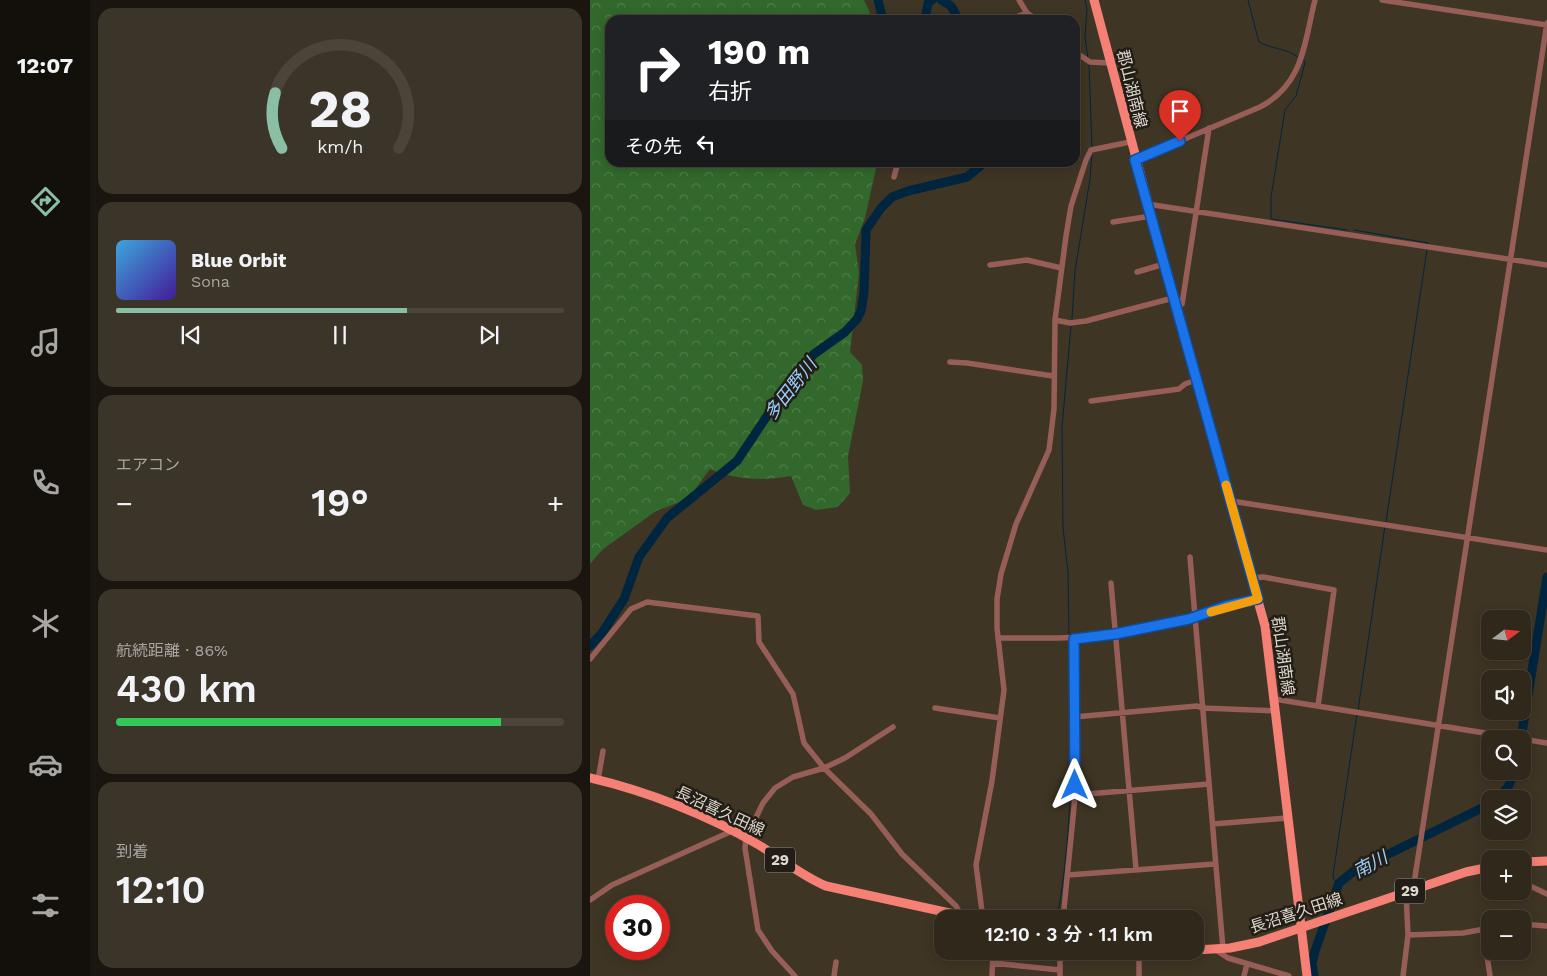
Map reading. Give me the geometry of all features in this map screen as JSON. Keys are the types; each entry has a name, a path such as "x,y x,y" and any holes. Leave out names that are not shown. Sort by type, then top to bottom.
{"main road":[{"name":"郡山湖南線","path":"1094,0 1147,204 1253,578 1269,647 1287,818 1303,927 1307,976"},
{"name":"長沼喜久田線","path":"594,779 654,798 732,831 746,838 805,877 826,886 938,910"},
{"path":"1531,862 1547,861"},
{"name":"長沼喜久田線","path":"1204,950 1220,949 1259,942 1466,872 1481,869"}],"street":[{"path":"1019,0 1030,15"},
{"path":"1135,160 1260,107 1276,98 1286,88 1298,70 1315,0"},
{"path":"1385,0 1547,24 1419,844 1409,891 1408,935 1403,976"},
{"path":"1022,15 1027,13"},
{"path":"1080,55 1090,62 1110,63"},
{"path":"1176,309 1182,304 1209,128"},
{"path":"982,910 976,865 1004,683 997,614 999,586 1021,512 1049,450 1054,409 1055,320 1071,206 1089,153 1100,146 1130,142"},
{"path":"894,177 897,167"},
{"path":"1147,204 1547,265"},
{"path":"1113,222 1151,216"},
{"path":"990,264 1027,260 1061,268"},
{"path":"1137,272 1164,264"},
{"path":"1055,320 1070,323 1086,321 1173,298"},
{"path":"950,362 1053,376"},
{"path":"1091,401 1179,389 1185,384 1196,380"},
{"path":"1231,501 1547,550"},
{"path":"1190,557 1213,824 1220,949 1223,956 1289,976"},
{"path":"1253,578 1263,577 1334,590 1318,706"},
{"path":"1110,583 1136,869"},
{"path":"999,638 1074,639 1115,634 1195,617 1226,606 1258,599"},
{"path":"590,659 631,609 647,602 756,615 759,642 793,694 804,743 824,768 858,800 902,854 951,901 957,910"},
{"path":"1064,910 1075,795 1074,639"},
{"path":"1274,699 1547,743"},
{"path":"1074,717 1197,706 1202,708 1276,711"},
{"path":"934,708 1000,718"},
{"path":"795,976 772,951 758,930 745,848 746,838 768,795 775,788 792,777 824,768 845,758 894,726"},
{"path":"594,779 603,751"},
{"path":"1075,795 1209,784"},
{"path":"1213,824 1287,818"},
{"path":"590,900 612,885 732,831"},
{"path":"1068,875 1215,864"},
{"path":"1531,886 1547,894"},
{"path":"1531,925 1547,926"},
{"path":"1408,935 1463,933 1481,930"},
{"path":"992,976 993,963 1060,973 1060,960"},
{"path":"1139,960 1139,976"},
{"path":"1488,960 1490,976"},
{"path":"834,976 836,962"},
{"path":"1244,976 1247,964"}],"green space":[{"path":"590,0 864,0 871,15 605,15 605,167 877,167 865,218 855,244 859,273 850,352 862,365 863,381 848,456 850,493 838,507 816,510 803,505 791,476 770,479 750,478 720,473 710,469 688,499 656,511 602,550 590,564"}],"waterway":[{"name":"多田野川","path":"878,0 882,15"},
{"name":"多田野川","path":"926,15 928,3 932,0"},
{"name":"多田野川","path":"941,0 951,6 956,15"},
{"path":"1085,0 1087,9 1085,36 1088,59"},
{"path":"1248,0 1259,42 1298,57"},
{"path":"1304,60 1305,63 1296,96 1285,110 1271,197 1271,219 1347,230"},
{"path":"1089,65 1092,149"},
{"path":"1072,319 1075,271 1090,179 1092,153"},
{"name":"多田野川","path":"590,646 602,633 624,599 639,557 667,518 737,461 779,398 802,368 814,354 845,332 857,319 861,311 864,293 866,230 881,208 892,197 908,191 967,177 979,167"},
{"path":"1354,230 1428,243 1427,246"},
{"path":"1386,522 1427,249"},
{"path":"1069,636 1068,572 1063,528 1062,427 1071,326"},
{"path":"1358,710 1385,526"},
{"name":"南川","path":"1522,730 1547,577"},
{"path":"1059,910 1063,884 1071,780 1070,640"},
{"path":"1339,883 1334,880 1333,875 1357,714"},
{"name":"南川","path":"1505,790 1511,780"},
{"name":"南川","path":"1314,976 1312,964 1315,951 1339,883 1354,871 1481,808"}],"slow traffic":[{"path":"1211,612 1226,606 1258,599 1226,485"}],"route":[{"path":"1075,785 1074,639 1115,634 1189,619 1226,606 1258,599 1135,160 1180,141"}]}
